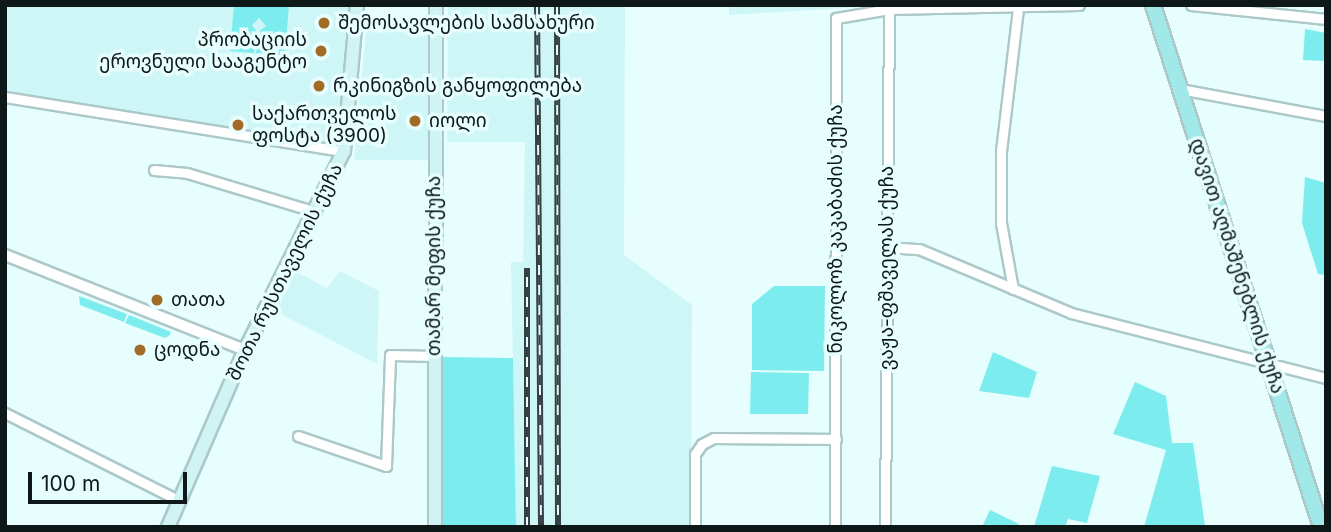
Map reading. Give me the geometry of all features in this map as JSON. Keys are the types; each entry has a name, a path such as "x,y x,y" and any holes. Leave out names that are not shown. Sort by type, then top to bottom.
{"main road":[{"name":"შოთა რუსთაველის ქუჩა","path":"168,527 245,350 316,212 344,151 357,5"},
{"name":"თამარ მეფის ქუჩა","path":"435,527 436,5"},
{"name":"დავით აღმაშენებლის ქუჩა","path":"1153,5 1321,527"}],"street":[{"path":"889,9 1018,9 1079,5"},
{"path":"1191,5 1326,19"},
{"name":"ნიკოლოზ კაკაბაძის ქუჩა","path":"835,527 836,18 889,9"},
{"name":"ვაჟა-ფშაველას ქუჩა","path":"885,527 889,9"},
{"path":"1013,289 1001,223 1000,151 1018,9"},
{"path":"1180,89 1326,116"},
{"path":"5,97 344,151"},
{"path":"154,170 187,173 316,212"},
{"path":"887,247 919,250 1071,313 1326,378"},
{"path":"5,255 245,350"},
{"path":"298,436 386,466 390,355 434,356"},
{"path":"5,413 178,500"},
{"path":"695,527 695,454 702,444 714,438 836,439"}],"shaded area":[{"path":"5,5 350,5 338,138 331,143 5,94"},
{"path":"234,5 289,5 285,55 256,53 258,32 266,26 259,18 252,25 257,32 254,53 230,51"},
{"path":"448,5 625,5 624,255 692,305 691,527 516,527 511,262 523,262 525,142 447,142"},
{"path":"729,5 895,5 729,15"},
{"path":"1305,29 1326,33 1326,61 1303,60"},
{"path":"366,31 429,32 430,160 354,160"},
{"path":"1305,177 1326,183 1326,275 1318,274 1302,223"},
{"path":"293,270 327,288 340,271 379,291 377,364 273,310"},
{"path":"774,286 825,286 824,371 752,370 752,304"},
{"path":"79,296 127,314 124,322 80,305"},
{"path":"129,315 171,332 170,335 165,338 125,323"},
{"path":"993,352 1037,372 1029,398 979,391"},
{"path":"442,357 513,358 516,527 442,527"},
{"path":"751,372 809,373 808,414 750,414"},
{"path":"1135,382 1166,396 1172,443 1193,443 1205,526 1235,527 1144,527 1166,450 1113,434"},
{"path":"1052,466 1100,476 1087,523 1068,519 1065,527 1034,527"},
{"path":"990,510 1019,524 1017,527 982,527"}],"railway":[{"path":"537,5 541,527"},
{"path":"557,5 558,527"},
{"path":"527,268 527,527"}],"place":[{"name":"შემოსავლების სამსახური","path":"324,23"},
{"name":"პრობაციის ეროვნული სააგენტო","path":"321,51"},
{"name":"რკინიგზის განყოფილება","path":"319,86"},
{"name":"იოლი","path":"415,121"},
{"name":"საქართველოს ფოსტა (3900)","path":"238,125"},
{"name":"თათა","path":"157,300"},
{"name":"ცოდნა","path":"140,350"}]}
